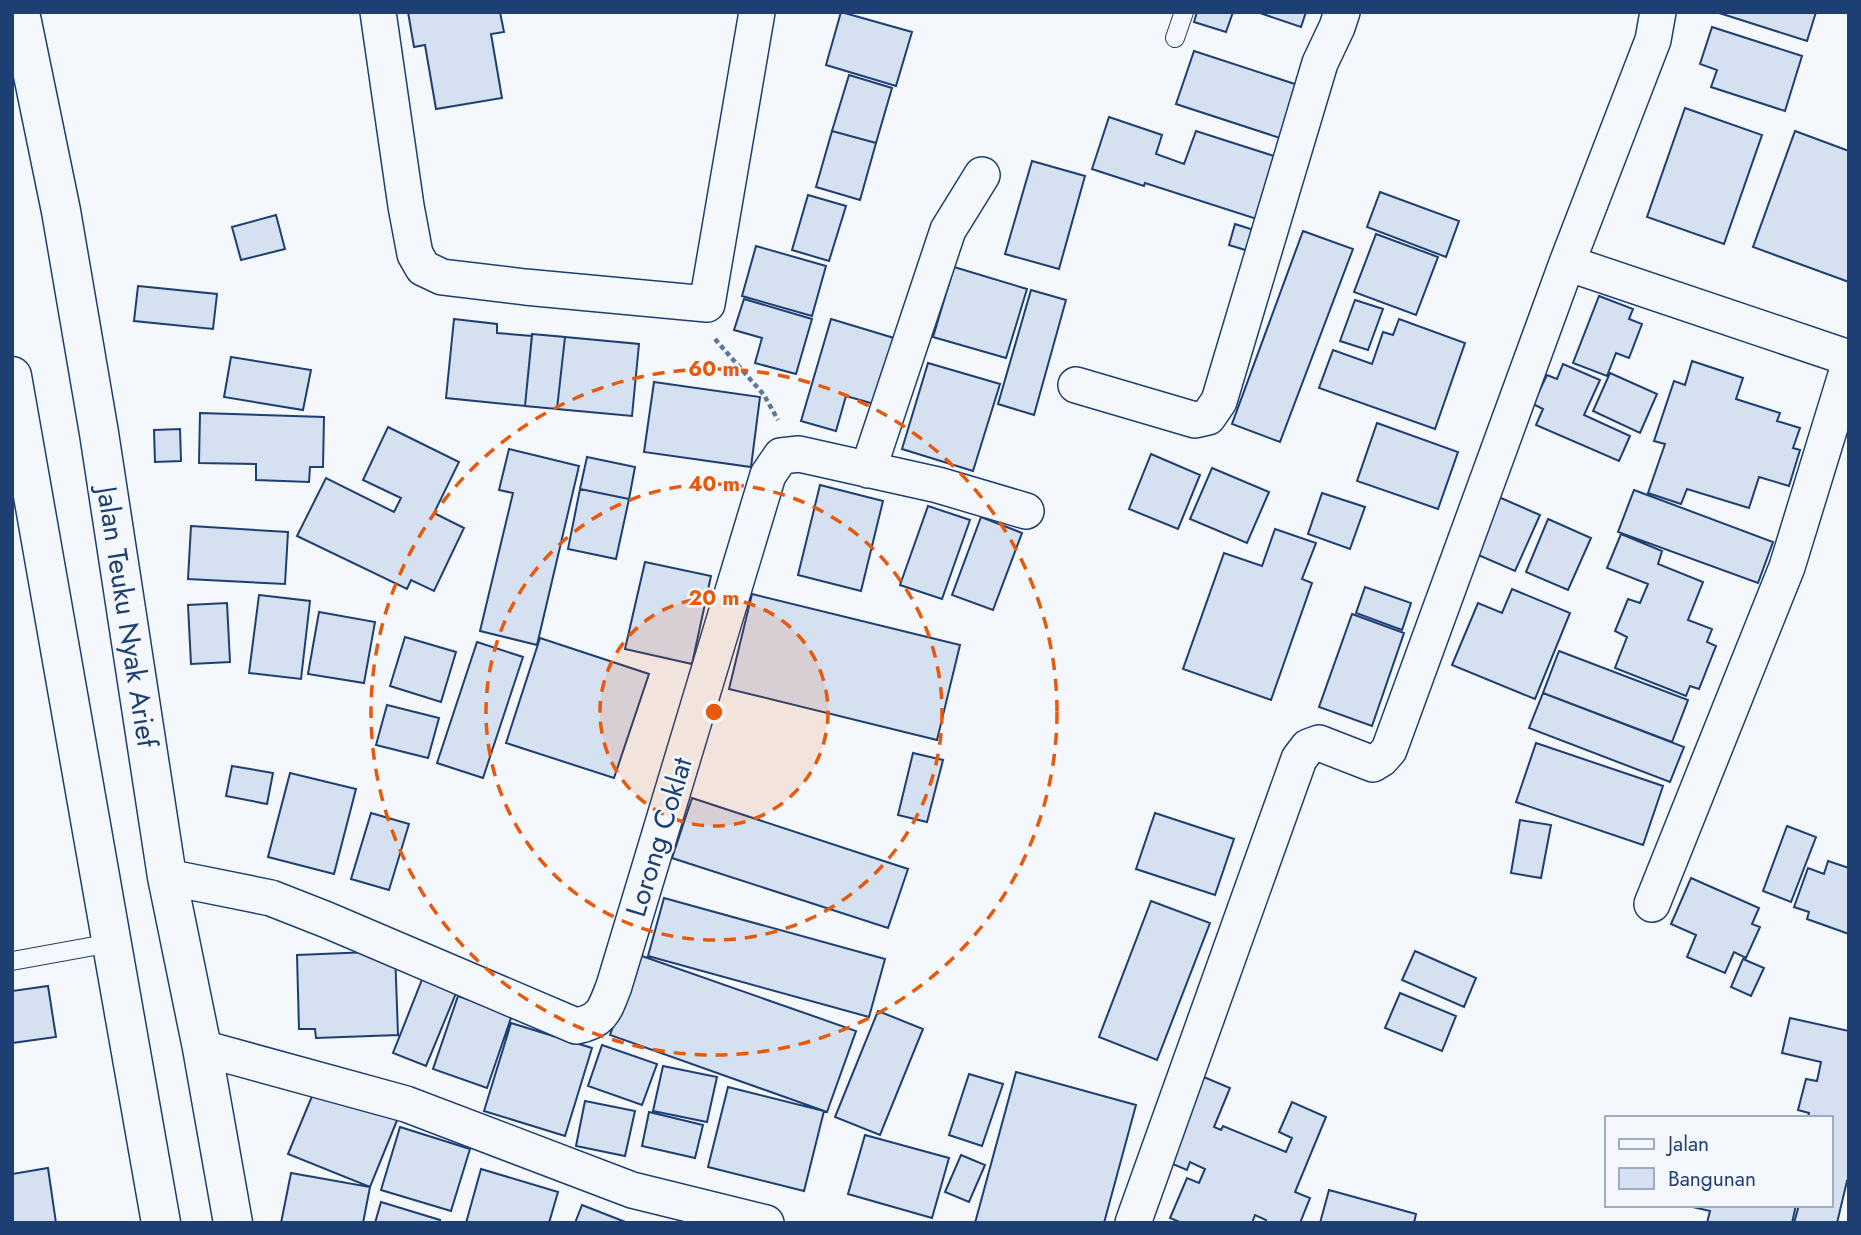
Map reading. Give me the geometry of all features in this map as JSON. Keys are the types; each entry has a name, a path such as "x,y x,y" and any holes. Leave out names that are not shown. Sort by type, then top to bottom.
{"highway":[{"name":"Jalan Teuku Nyak Arief","path":"20,12 66,237 99,432 167,877 202,1048 233,1223"},
{"path":"12,376 161,1223"}],"street":[{"path":"378,12 405,206 415,254 423,268 442,277 708,304 757,12"},
{"path":"1076,385 1195,420 1208,418 1219,401 1320,63 1342,12"},
{"path":"1133,1223 1299,759 1308,747 1319,743 1373,764 1389,750 1567,263 1653,40 1658,12"},
{"path":"868,470 948,230 982,176"},
{"path":"1567,263 1849,358"},
{"path":"1652,904 1787,567 1849,365"},
{"name":"Lorong Coklat","path":"167,877 271,898 327,919 576,1026 591,1024 604,1013 614,986 768,475 781,456 799,454"},
{"path":"799,454 938,485 1026,511"},
{"path":"202,1048 406,1104 632,1190 766,1223"}],"lane":[{"path":"1175,38 1184,12"},
{"path":"12,961 111,943"}],"path":[{"path":"708,304 709,325 716,339 764,395 799,454"}],"building":[{"path":"408,12 500,12 504,32 491,34 502,98 436,109 425,45 414,47"},
{"path":"841,12 912,32 896,86 826,65"},
{"path":"1197,12 1233,12 1226,32 1194,22"},
{"path":"1257,12 1306,12 1301,27"},
{"path":"1716,12 1816,12 1807,41"},
{"path":"1712,27 1802,56 1785,111 1711,87 1717,70 1700,64"},
{"path":"1194,51 1301,86 1283,139 1176,104"},
{"path":"849,75 892,88 876,143 832,131"},
{"path":"1685,108 1762,135 1724,244 1647,217"},
{"path":"1109,117 1162,135 1156,154 1184,164 1196,131 1277,157 1266,222 1092,169"},
{"path":"832,131 876,143 860,200 816,187"},
{"path":"1795,131 1849,151 1849,282 1753,247"},
{"path":"1032,161 1085,176 1059,269 1005,254"},
{"path":"1380,192 1459,221 1446,257 1367,227"},
{"path":"808,195 846,206 829,261 792,250"},
{"path":"276,215 285,249 241,260 232,227"},
{"path":"1235,224 1260,232 1255,253 1229,245"},
{"path":"1303,231 1353,249 1280,442 1232,424"},
{"path":"1376,234 1438,257 1416,315 1354,292"},
{"path":"756,246 826,266 812,316 742,296"},
{"path":"954,267 1027,289 1006,358 933,337"},
{"path":"138,286 217,294 213,329 134,321"},
{"path":"1031,290 1066,300 1034,415 998,404"},
{"path":"1599,296 1633,309 1629,319 1642,324 1629,358 1616,353 1607,376 1573,363"},
{"path":"744,299 812,319 796,374 755,363 762,338 734,330"},
{"path":"1355,300 1383,309 1368,350 1340,341"},
{"path":"454,319 497,324 497,333 532,336 525,406 446,398"},
{"path":"831,319 894,338 874,404 846,396 836,431 801,421"},
{"path":"1399,319 1465,343 1435,429 1319,388 1333,350 1372,364 1383,332 1393,335"},
{"path":"532,334 565,337 557,409 525,406"},
{"path":"565,337 639,344 632,416 557,409"},
{"path":"231,357 311,370 303,410 224,397"},
{"path":"1692,361 1743,378 1736,399 1780,413 1777,421 1800,428 1793,448 1800,450 1789,486 1759,477 1749,508 1687,489 1681,504 1648,493 1665,444 1654,441 1674,381 1685,385"},
{"path":"928,363 1000,384 973,471 902,449"},
{"path":"1563,364 1600,380 1584,415 1630,436 1619,461 1536,425 1543,409 1533,404 1547,375 1557,379"},
{"path":"1610,373 1657,394 1640,433 1593,411"},
{"path":"654,382 760,397 751,467 644,452"},
{"path":"200,413 324,417 323,467 310,467 309,482 256,480 256,464 199,463"},
{"path":"1377,423 1458,452 1438,509 1357,481"},
{"path":"388,427 459,462 434,513 464,528 434,591 411,580 407,589 297,536 326,478 394,512 401,498 363,480"},
{"path":"180,429 181,461 155,462 154,430"},
{"path":"509,449 579,466 537,645 480,631 513,493 499,490"},
{"path":"1151,454 1200,475 1178,529 1129,509"},
{"path":"587,457 635,467 629,499 580,489"},
{"path":"1212,468 1269,492 1247,543 1190,519"},
{"path":"820,485 883,501 861,591 798,575"},
{"path":"580,489 629,499 616,559 568,549"},
{"path":"1634,490 1773,542 1758,583 1618,532"},
{"path":"1322,493 1365,507 1350,549 1308,534"},
{"path":"1494,495 1540,515 1515,571 1469,551"},
{"path":"928,506 970,520 942,599 900,585"},
{"path":"981,517 1022,533 993,610 952,595"},
{"path":"1548,519 1591,538 1568,590 1526,572"},
{"path":"191,526 288,532 285,584 188,579"},
{"path":"1275,529 1316,543 1302,579 1312,583 1271,700 1183,669 1224,553 1262,566"},
{"path":"1621,534 1662,551 1658,564 1703,582 1688,620 1712,629 1707,642 1716,646 1699,689 1690,686 1686,696 1615,668 1627,637 1615,631 1628,599 1640,603 1648,584 1607,568"},
{"path":"645,562 711,576 692,664 625,649"},
{"path":"1365,587 1411,603 1402,630 1356,613"},
{"path":"1512,589 1570,613 1535,699 1452,665 1478,603 1502,613"},
{"path":"752,594 960,645 937,740 729,689"},
{"path":"259,595 310,601 301,679 249,673"},
{"path":"227,603 230,662 191,664 188,605"},
{"path":"319,612 375,622 364,683 308,674"},
{"path":"1352,614 1404,633 1372,726 1319,707"},
{"path":"405,637 456,652 441,702 390,686"},
{"path":"540,638 649,674 614,778 506,743"},
{"path":"477,642 523,657 483,778 437,763"},
{"path":"1559,651 1688,700 1672,742 1543,693"},
{"path":"1543,693 1684,747 1670,782 1529,728"},
{"path":"387,705 439,718 428,758 376,745"},
{"path":"1536,743 1663,786 1643,845 1516,802"},
{"path":"913,753 943,760 927,822 898,815"},
{"path":"232,766 273,773 267,804 226,796"},
{"path":"290,773 356,789 334,874 268,857"},
{"path":"692,798 908,869 888,928 672,858"},
{"path":"371,813 409,824 389,890 351,879"},
{"path":"1155,813 1234,839 1215,895 1136,869"},
{"path":"1520,820 1551,825 1541,878 1511,873"},
{"path":"1787,826 1816,837 1791,902 1763,891"},
{"path":"1828,861 1849,868 1849,934 1807,919 1809,912 1794,907 1808,868 1824,874"},
{"path":"1691,878 1759,908 1752,924 1760,927 1746,958 1734,952 1725,973 1687,957 1696,935 1671,924"},
{"path":"664,898 885,959 869,1017 648,956"},
{"path":"1151,901 1210,923 1157,1060 1099,1037"},
{"path":"395,951 398,1035 316,1038 315,1029 299,1029 297,955"},
{"path":"1415,951 1476,978 1464,1007 1402,980"},
{"path":"639,955 856,1031 827,1112 610,1035"},
{"path":"1743,959 1764,968 1751,996 1731,987"},
{"path":"425,972 459,986 426,1066 393,1053"},
{"path":"48,986 56,1037 12,1043 12,991"},
{"path":"1400,993 1456,1016 1442,1051 1385,1028"},
{"path":"458,996 512,1015 487,1088 433,1069"},
{"path":"878,1011 923,1029 880,1135 835,1117"},
{"path":"1790,1018 1849,1031 1849,1182 1847,1181 1837,1223 1794,1223 1798,1207 1833,1207 1833,1116 1808,1116 1809,1113 1798,1110 1806,1079 1817,1081 1821,1062 1782,1053"},
{"path":"511,1023 592,1048 565,1136 484,1111"},
{"path":"602,1045 657,1064 642,1105 588,1086"},
{"path":"663,1066 717,1077 707,1122 653,1111"},
{"path":"1016,1072 1136,1105 1104,1223 975,1223"},
{"path":"969,1074 1003,1084 982,1146 949,1135"},
{"path":"1199,1075 1230,1088 1214,1127 1221,1130 1223,1126 1286,1152 1292,1138 1279,1132 1292,1102 1326,1117 1295,1192 1310,1198 1300,1223 1265,1223 1266,1220 1255,1215 1252,1223 1182,1223 1170,1218 1187,1178 1199,1183 1205,1169 1190,1162 1187,1170 1163,1160"},
{"path":"317,1084 398,1118 370,1187 288,1154"},
{"path":"728,1087 824,1111 804,1191 708,1167"},
{"path":"585,1101 635,1111 625,1156 576,1146"},
{"path":"649,1112 703,1125 695,1158 642,1146"},
{"path":"400,1127 470,1149 451,1211 381,1190"},
{"path":"865,1135 949,1158 932,1218 848,1194"},
{"path":"961,1155 985,1165 969,1202 945,1192"},
{"path":"48,1168 56,1223 12,1223 12,1174"},
{"path":"481,1169 558,1192 549,1223 466,1223"},
{"path":"291,1173 370,1187 363,1223 281,1223"},
{"path":"1329,1190 1416,1214 1414,1223 1320,1223"},
{"path":"381,1202 440,1220 439,1223 375,1223"},
{"path":"582,1205 628,1223 575,1223"},
{"path":"1693,1207 1796,1207 1792,1223 1707,1223 1710,1211"}]}
